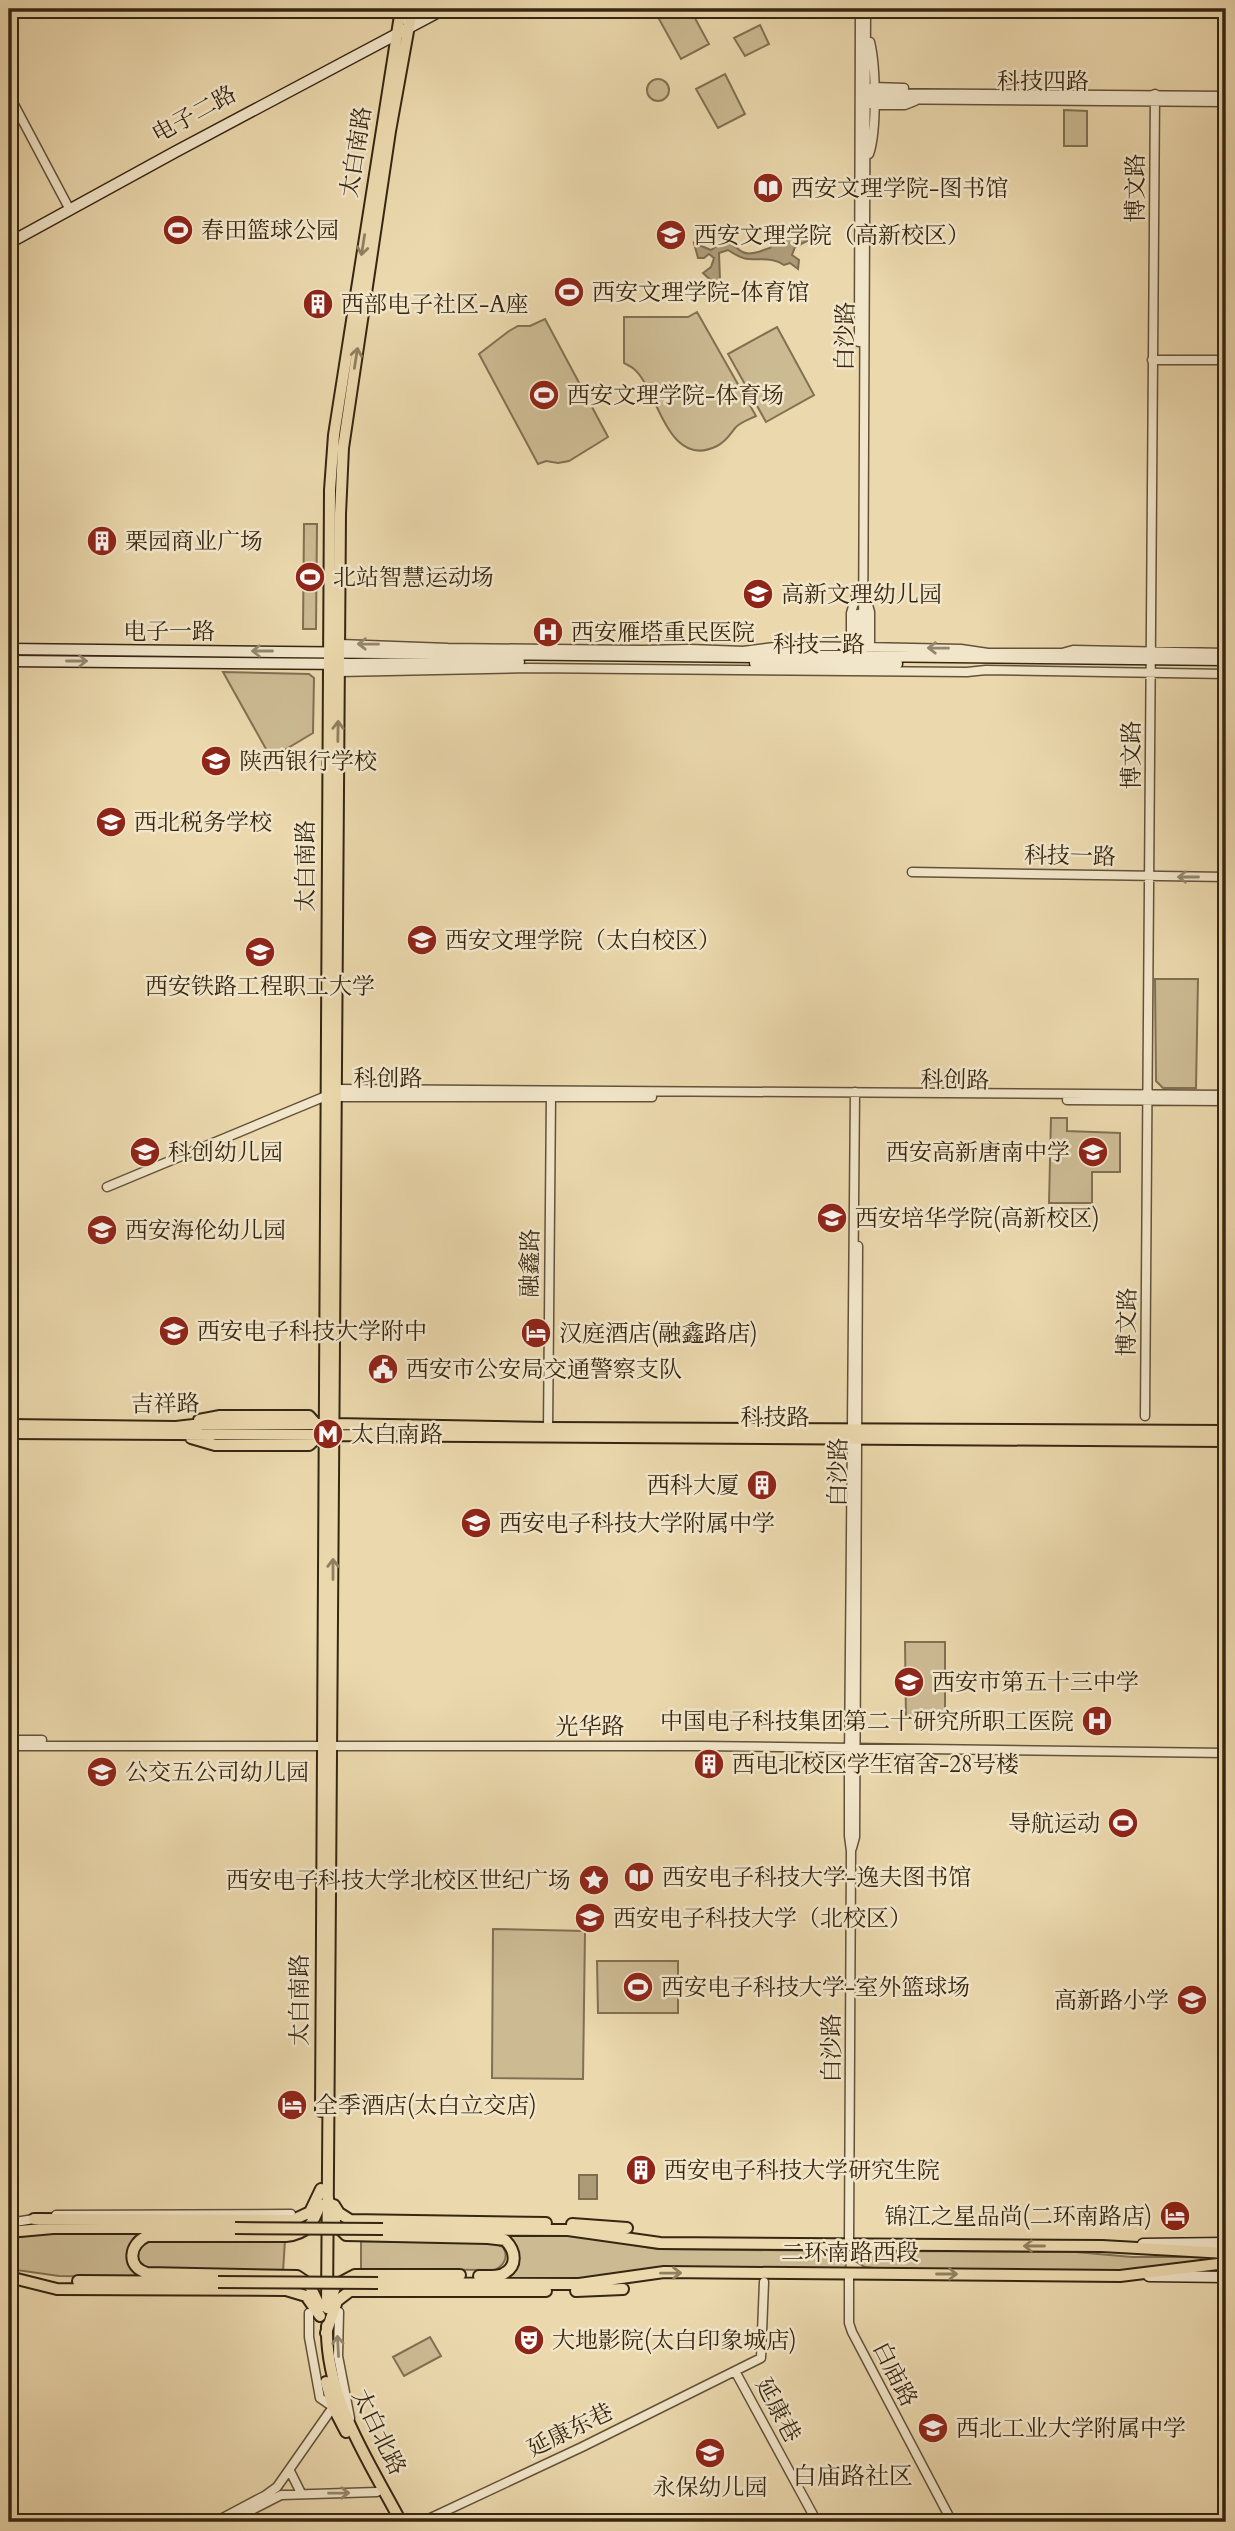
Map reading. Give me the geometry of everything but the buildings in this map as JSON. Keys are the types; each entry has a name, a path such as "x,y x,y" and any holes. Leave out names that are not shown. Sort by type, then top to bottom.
{"main road":[{"path":"406,19 428,9"},
{"path":"406,19 444,9"},
{"path":"406,19 452,9"},
{"name":"电子二路","path":"9,243 406,19"},
{"name":"太白南路","path":"321,2312 324,2195 325,1430 333,1094 336,658 330,490 334,435 406,19"},
{"name":"电子二路","path":"9,237 68,208"},
{"name":"电子一路","path":"9,649 336,658"},
{"name":"科技二路","path":"336,658 437,661 860,653 1226,666"},
{"name":"电子一路","path":"9,662 336,658"},
{"name":"科技二路","path":"1151,662 1226,660"},
{"path":"182,1430 207,1417 309,1416 325,1430"},
{"name":"吉祥路","path":"9,1425 182,1430"},
{"name":"科技路","path":"325,1430 855,1434 1226,1441"},
{"name":"吉祥路","path":"9,1433 325,1430"},
{"name":"科技路","path":"855,1434 1226,1431"},
{"path":"34,2219 293,2220 310,2212 324,2195"},
{"path":"324,2195 339,2213 350,2220 568,2227"},
{"path":"321,2312 309,2284 297,2276 158,2274 140,2271 132,2256 133,2247 140,2239 162,2235 302,2233 309,2227 324,2195"},
{"path":"321,2312 336,2285 355,2275 488,2276 502,2274 512,2266 515,2256 505,2241 485,2238 346,2235 336,2225 324,2195"},
{"path":"177,2227 188,2235"},
{"path":"162,2235 177,2227"},
{"path":"9,2232 53,2228 472,2230 568,2227"},
{"name":"二环南路西段","path":"568,2227 625,2233 660,2243 1102,2246 1226,2243"},
{"path":"459,2237 472,2230"},
{"path":"472,2230 485,2238"},
{"name":"二环南路西段","path":"1102,2246 1226,2253"},
{"name":"二环南路西段","path":"177,2281 473,2283 579,2288 664,2272 1121,2276 1226,2263"},
{"path":"158,2274 177,2281"},
{"path":"56,2285 177,2281 197,2274"},
{"path":"453,2275 473,2283 488,2276"},
{"path":"1121,2276 1226,2277"},
{"path":"9,2277 56,2285 286,2290 306,2296 321,2312"},
{"path":"9,2277 34,2289"},
{"path":"327,2333 337,2301 350,2291 623,2289"},
{"name":"太白北路","path":"321,2312 327,2333 333,2382 340,2404 401,2522"},
{"name":"太白北路","path":"321,2312 324,2368 333,2407 393,2522"}],"street":[{"name":"白沙路","path":"860,9 868,96 861,589"},
{"name":"白沙路","path":"860,653 868,96 866,9"},
{"path":"9,95 68,208"},
{"name":"科技四路","path":"868,96 1226,96"},
{"name":"科技四路","path":"1155,97 1226,102"},
{"name":"博文路","path":"1145,1416 1155,97"},
{"path":"1152,360 1226,360"},
{"path":"336,658 448,648 678,648 743,651 782,646 860,653 961,649 988,653 1100,650 1151,662 1226,674"},
{"path":"336,658 529,668 1151,662 1226,653"},
{"name":"科技一路","path":"912,872 1226,877"},
{"path":"107,1187 333,1094"},
{"name":"科创路","path":"333,1094 857,1095 1226,1101"},
{"name":"融鑫路","path":"548,1432 551,1094"},
{"name":"白沙路","path":"849,2244 851,1851 855,1837 852,1749 857,1095"},
{"name":"科创路","path":"1148,1098 1226,1095"},
{"name":"光华路","path":"9,1740 1226,1753"},
{"name":"光华路","path":"9,1746 326,1745"},
{"path":"9,2223 65,2214 291,2214"},
{"name":"白庙路","path":"849,2273 849,2323 852,2332 952,2522"},
{"name":"延康巷","path":"764,2282 761,2358 735,2371 817,2522"},
{"path":"339,2312 338,2356 352,2428"},
{"name":"延康东巷","path":"422,2522 735,2371"},
{"path":"215,2522 277,2487 333,2407"},
{"path":"290,2471 301,2493"},
{"path":"228,2522 281,2495 377,2492"}],"shaded area":[{"path":"678,9 690,9 709,44 681,59 659,19"},
{"path":"760,25 769,44 745,56 734,38"},
{"path":"725,74 745,114 718,128 696,89"},
{"path":"658,79 666,82 669,90 666,98 658,101 650,98 647,90 650,82"},
{"path":"1064,110 1087,111 1087,146 1064,146"},
{"path":"790,227 804,230 809,238 795,247 792,255 799,260 798,269 790,263 784,265 772,260 744,258 728,250 719,253 720,280 716,285 703,273 711,267 714,258 709,254 698,258 694,243 711,250 726,243 742,252 755,253 770,248 777,235"},
{"path":"697,312 756,416 738,425 726,440 717,446 700,451 686,447 675,438 642,379 633,368 624,363 624,317 688,317"},
{"name":"西安文理学院-体育场","path":"545,319 608,437 569,461 546,461 538,464 479,354 518,326 530,326"},
{"path":"777,327 814,395 766,422 728,354"},
{"name":"北站智慧运动场","path":"304,524 317,524 316,629 303,629"},
{"path":"223,672 309,674 314,678 313,733 271,758"},
{"path":"1155,979 1198,979 1196,1088 1163,1088 1156,1081"},
{"path":"1051,1118 1067,1118 1067,1131 1120,1133 1120,1172 1092,1172 1092,1203 1049,1203"},
{"path":"905,1642 945,1642 945,1720 906,1719"},
{"path":"493,1929 585,1931 583,2079 492,2078"},
{"name":"西安电子科技大学-室外篮球场","path":"597,1961 678,1961 678,2013 598,2013"},
{"path":"579,2175 597,2175 597,2199 579,2199"},
{"path":"55,2232 144,2233 132,2243 143,2277 59,2276 9,2269 9,2238"},
{"path":"503,2235 583,2236 657,2249 845,2251 846,2270 656,2268 578,2280 504,2278 515,2268"},
{"path":"285,2240 283,2272 147,2270 140,2266 135,2252 143,2241"},
{"path":"361,2241 494,2243 503,2247 505,2257 501,2266 495,2270 361,2269"},
{"path":"914,2251 1076,2252 1132,2257 1224,2257 1224,2260 1124,2271 902,2271 865,2267 855,2261 861,2254"},
{"path":"430,2337 441,2356 404,2376 393,2357"}],"place":[{"name":"西安文理学院-图书馆","path":"768,188"},
{"name":"春田篮球公园","path":"178,230"},
{"name":"西安文理学院（高新校区）","path":"671,235"},
{"name":"西安文理学院-体育馆","path":"569,292"},
{"name":"西部电子社区-A座","path":"318,304"},
{"name":"西安文理学院-体育场","path":"544,395"},
{"name":"栗园商业广场","path":"102,541"},
{"name":"北站智慧运动场","path":"310,577"},
{"name":"高新文理幼儿园","path":"758,594"},
{"name":"西安雁塔重民医院","path":"548,632"},
{"name":"陕西银行学校","path":"216,761"},
{"name":"西北税务学校","path":"111,822"},
{"name":"西安文理学院（太白校区）","path":"422,940"},
{"name":"西安铁路工程职工大学","path":"260,952"},
{"name":"科创幼儿园","path":"145,1152"},
{"name":"西安高新唐南中学","path":"1093,1152"},
{"name":"西安培华学院(高新校区)","path":"832,1218"},
{"name":"西安海伦幼儿园","path":"102,1230"},
{"name":"西安电子科技大学附中","path":"174,1331"},
{"name":"汉庭酒店(融鑫路店)","path":"536,1333"},
{"name":"西安市公安局交通警察支队","path":"383,1369"},
{"name":"太白南路","path":"328,1434"},
{"name":"西科大厦","path":"762,1485"},
{"name":"西安电子科技大学附属中学","path":"476,1523"},
{"name":"西安市第五十三中学","path":"909,1682"},
{"name":"中国电子科技集团第二十研究所职工医院","path":"1097,1721"},
{"name":"西电北校区学生宿舍-28号楼","path":"709,1764"},
{"name":"公交五公司幼儿园","path":"102,1772"},
{"name":"导航运动","path":"1123,1823"},
{"name":"西安电子科技大学-逸夫图书馆","path":"639,1877"},
{"name":"西安电子科技大学北校区世纪广场","path":"594,1880"},
{"name":"西安电子科技大学（北校区）","path":"590,1918"},
{"name":"西安电子科技大学-室外篮球场","path":"638,1987"},
{"name":"高新路小学","path":"1192,2000"},
{"name":"全季酒店(太白立交店)","path":"292,2105"},
{"name":"西安电子科技大学研究生院","path":"641,2170"},
{"name":"锦江之星品尚(二环南路店)","path":"1175,2216"},
{"name":"大地影院(太白印象城店)","path":"529,2340"},
{"name":"西北工业大学附属中学","path":"933,2428"},
{"name":"永保幼儿园","path":"710,2453"}],"district":[{"name":"白庙路社区","path":"853,2476"}]}
